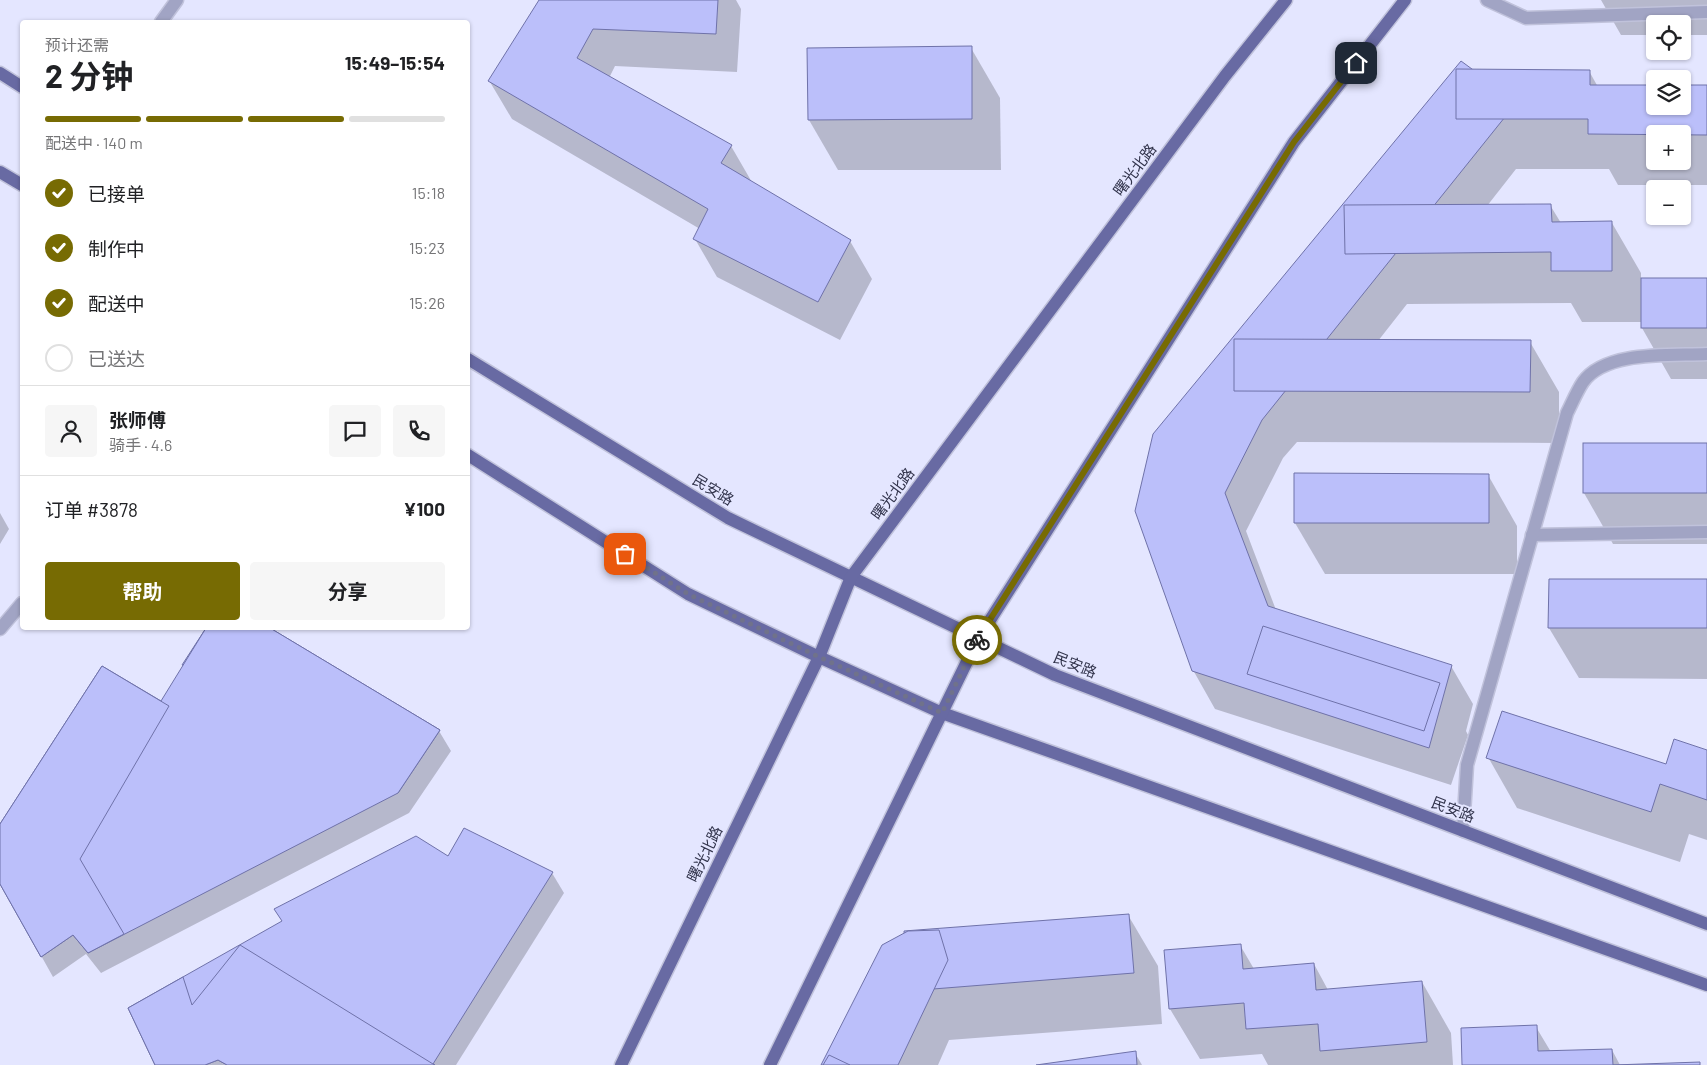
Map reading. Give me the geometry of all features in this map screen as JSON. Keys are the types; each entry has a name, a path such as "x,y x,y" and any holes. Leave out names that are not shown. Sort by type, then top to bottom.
{"main road":[{"name":"曙光北路","path":"621,1065 819,657 851,578 1225,76 1286,0"},
{"path":"770,1065 978,639 1294,142 1404,0"},
{"path":"0,73 20,86"},
{"path":"0,172 20,184"},
{"name":"民安路","path":"470,360 728,518 1055,676 1707,924"},
{"path":"470,456 688,594 942,713 1707,985"}],"street":[{"path":"162,20 177,0"},
{"path":"1487,0 1526,18 1707,12"},
{"path":"1463,831 1467,766 1567,413 1584,381 1601,365 1624,358 1707,354"},
{"path":"1532,535 1707,532"},
{"path":"0,629 20,605"}],"building":[{"path":"539,0 718,0 716,34 593,29 577,58 732,145 721,163 851,240 818,302 693,239 708,209 488,81"},
{"path":"972,46 972,119 808,120 807,48"},
{"path":"1461,61 1517,102 1262,420 1225,493 1268,606 1452,665 1429,748 1192,671 1135,511 1153,434"},
{"path":"1456,69 1590,70 1590,85 1646,85 1646,115 1691,115 1691,85 1707,85 1707,135 1691,135 1691,125 1646,125 1646,134 1588,134 1588,119 1456,119"},
{"path":"1551,204 1552,222 1612,221 1612,271 1551,271 1551,252 1345,254 1344,205"},
{"path":"1641,278 1707,278 1707,328 1641,328"},
{"path":"1234,339 1531,340 1530,392 1234,391"},
{"path":"1583,443 1707,443 1707,493 1583,493"},
{"path":"1294,473 1489,474 1489,523 1294,523"},
{"path":"1549,579 1707,579 1707,628 1548,628"},
{"path":"1263,626 1440,683 1424,731 1247,674"},
{"path":"205,630 273,630 440,730 398,793 182,665"},
{"path":"205,630 273,630 440,730 398,793 88,953 73,935 41,957 0,884 0,824 102,666 161,701"},
{"path":"102,666 169,706 80,859 124,934 88,953 73,935 41,957 0,884 0,824"},
{"path":"1502,711 1666,764 1674,739 1707,750 1707,800 1660,784 1651,812 1486,758"},
{"path":"464,828 553,872 433,1064 435,1065 227,1065 218,1060 205,1065 155,1065 128,1008 282,921 274,909 416,836 448,856"},
{"path":"1129,914 1134,973 908,991 904,931"},
{"path":"939,930 948,960 898,1065 821,1065 882,945 908,931"},
{"path":"1241,944 1243,969 1314,963 1316,990 1422,981 1427,1042 1320,1051 1318,1024 1246,1029 1244,1003 1169,1009 1164,950"},
{"path":"240,945 435,1065 227,1065 218,1060 205,1065 155,1065 128,1008 183,977 192,1005"},
{"path":"1537,1025 1538,1051 1612,1049 1613,1065 1462,1065 1461,1028"},
{"path":"1136,1051 1137,1065 1036,1065"},
{"path":"829,1055 850,1065 823,1065"},
{"path":"1700,1062 1700,1065 1613,1065"}],"way so far":[{"path":"625,554 688,594 942,713 977,640"}],"route":[{"path":"977,640 1294,142 1356,63"}]}
